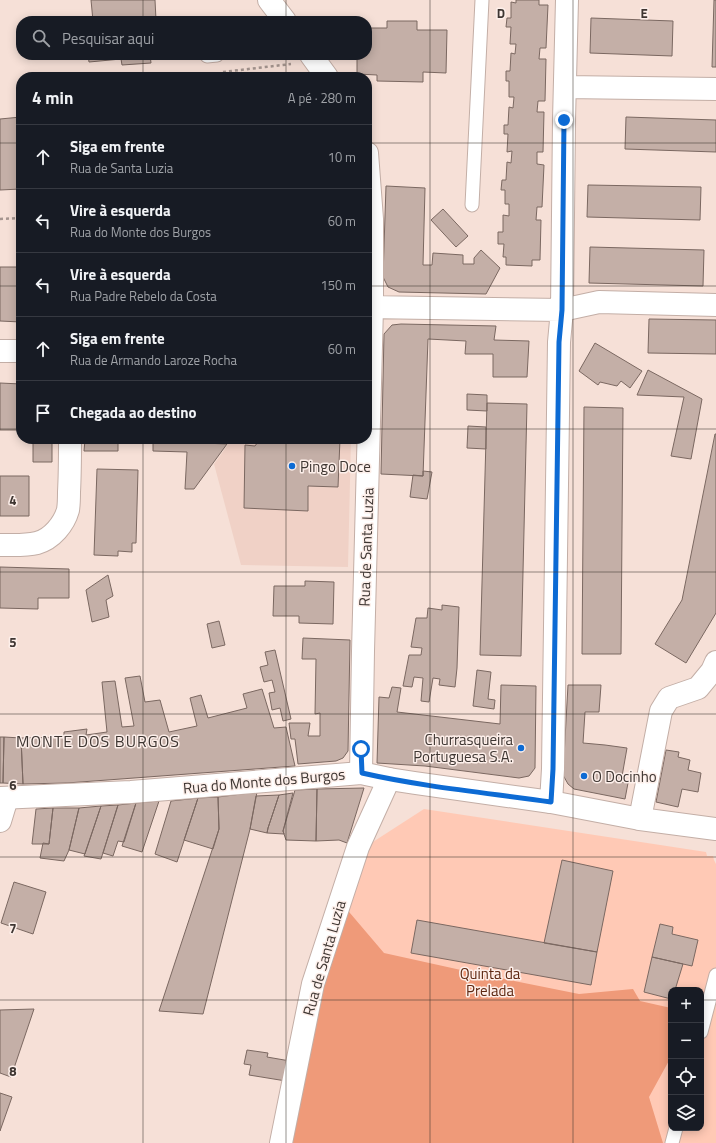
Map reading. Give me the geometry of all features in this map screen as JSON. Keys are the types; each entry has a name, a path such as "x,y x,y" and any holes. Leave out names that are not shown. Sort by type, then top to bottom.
{"street":[{"path":"269,0 281,16"},
{"path":"551,802 553,769 559,342 562,310 567,0"},
{"path":"565,87 716,89"},
{"path":"372,307 562,310 599,302 716,305"},
{"path":"0,351 16,351"},
{"path":"0,545 16,546 37,543 47,538 57,530 64,520 68,509 70,444"},
{"name":"Rua de Santa Luzia","path":"362,773 367,444"},
{"path":"640,819 660,711 669,698 698,688 712,671 716,662"},
{"name":"Rua do Monte dos Burgos","path":"3,798 131,792 362,773 389,779 551,802 640,819 716,830"},
{"name":"Rua de Santa Luzia","path":"280,1143 313,984 358,847 389,779"},
{"path":"0,821 3,798"}],"lane":[{"path":"472,205 482,0"},
{"path":"703,1023 716,975"},
{"path":"672,1143 675,1131"}],"path":[{"path":"230,72 318,64"},
{"path":"0,219 16,218"}],"shaded area":[{"path":"228,444 351,444 348,567 241,565 214,464"}],"green space":[{"name":"Quinta da Prelada","path":"424,809 706,852 707,856 713,856 716,864 716,1143 290,1143 362,849"},
{"path":"344,906 384,953 579,994 633,989 640,1001 668,1007 668,1062 649,1097 663,1143 290,1143 318,990"}],"building":[{"path":"91,0 155,0 156,16 93,16"},
{"path":"516,0 539,0 539,5 548,5 546,48 540,48 539,59 546,59 545,101 538,101 537,112 544,112 543,152 537,152 537,164 544,165 542,207 537,207 536,220 541,220 540,260 532,260 532,266 506,265 506,257 503,257 504,244 498,244 498,232 503,232 503,215 509,216 509,204 505,204 505,190 501,190 502,180 506,180 507,162 511,163 512,151 507,152 508,134 504,134 504,125 508,125 509,107 513,108 514,97 509,97 509,81 506,81 506,71 510,71 511,53 515,54 516,44 510,44 511,27 506,27 507,18 511,18 511,2 516,3"},
{"path":"714,0 716,0 716,67 712,67"},
{"path":"591,18 673,21 672,56 590,53"},
{"path":"387,21 417,21 417,30 447,30 446,73 423,72 423,82 377,81 377,75 372,75 372,72 357,72 357,60 372,60 372,28 387,28"},
{"path":"89,60 110,60 89,62"},
{"path":"121,60 151,60 151,63 122,65"},
{"path":"16,117 16,189 0,190 0,119"},
{"path":"626,117 716,120 716,152 625,149"},
{"path":"588,185 701,187 700,220 587,217"},
{"path":"386,186 425,188 423,265 432,265 433,253 463,255 463,264 474,264 474,258 481,250 500,268 486,294 399,292 388,287 383,277"},
{"path":"443,209 468,236 456,247 431,220"},
{"path":"590,247 704,250 703,286 589,283"},
{"path":"0,267 16,267 16,322 0,321"},
{"path":"649,319 716,320 716,354 648,353"},
{"path":"392,325 496,326 494,340 529,341 527,377 493,377 493,354 465,354 466,341 428,339 423,476 381,474 384,334"},
{"path":"595,343 642,371 630,388 621,381 617,386 600,382 598,385 579,371"},
{"path":"648,370 702,399 691,459 671,456 684,397 637,395"},
{"path":"0,383 16,384 16,430 0,430"},
{"path":"467,394 487,395 487,411 467,410"},
{"path":"487,403 527,404 521,656 480,655"},
{"path":"584,407 623,408 621,654 582,654"},
{"path":"468,426 486,427 486,449 467,448"},
{"path":"715,434 716,613 686,663 655,644 682,600"},
{"path":"33,444 52,444 52,462 33,462"},
{"path":"85,444 118,444 118,451 84,451"},
{"path":"153,444 227,444 194,489 185,489 187,452 153,451"},
{"name":"Pingo Doce","path":"256,444 340,444 338,487 308,486 308,511 244,508 245,445 255,446"},
{"path":"97,469 138,470 136,543 132,543 132,552 118,551 118,556 94,555"},
{"path":"423,471 432,472 427,499 410,497 413,475 423,476"},
{"path":"0,476 29,476 29,516 0,516"},
{"path":"0,567 69,569 69,598 38,598 38,609 0,608"},
{"path":"108,575 113,596 106,600 109,617 92,622 86,590"},
{"path":"305,581 334,582 333,624 299,623 299,616 273,616 274,586 305,586"},
{"path":"442,605 459,607 455,687 439,685 440,679 433,678 429,702 421,701 423,678 414,677 412,687 403,686 409,655 421,655 422,648 411,647 416,618 427,618 428,608 442,610"},
{"path":"219,621 225,645 212,648 207,624"},
{"path":"303,638 350,640 348,751 343,758 336,761 298,764 295,739 291,739 289,723 310,723 308,736 320,736 320,713 315,714 316,659 302,659"},
{"path":"275,650 291,719 283,721 280,708 272,710 269,693 275,692 272,680 264,682 260,667 268,665 265,652"},
{"path":"477,670 491,672 488,699 495,700 494,709 473,706"},
{"path":"140,676 145,702 160,700 169,732 197,726 190,698 201,695 208,718 247,708 243,694 262,689 274,728 286,727 295,766 67,783 23,784 21,738 64,737 64,732 87,729 86,735 107,732 102,682 115,681 122,727 134,726 125,678"},
{"path":"501,685 536,686 535,768 529,776 519,778 425,766 377,763 379,697 389,698 392,687 401,688 397,712 500,724"},
{"path":"568,685 601,685 599,712 585,712 583,743 627,748 621,782 628,783 625,799 574,789 568,784 563,775"},
{"path":"0,737 4,737 3,783 0,783"},
{"path":"4,737 21,738 23,784 3,783"},
{"path":"666,750 679,752 678,757 690,760 688,770 701,773 698,792 682,789 678,807 656,802"},
{"path":"364,788 347,843 339,840 316,841 317,789"},
{"path":"317,789 316,841 286,840 283,831 295,790"},
{"path":"257,792 250,829 203,1014 159,1011 219,829 218,797"},
{"path":"293,793 283,831 284,834 267,833 279,795"},
{"path":"279,795 267,833 250,829 256,796"},
{"path":"218,797 219,829 213,849 184,840 198,798"},
{"path":"198,798 177,862 155,854 171,801"},
{"path":"159,801 142,852 122,846 136,803"},
{"path":"136,803 124,842 118,841 113,856 103,853 118,805"},
{"path":"118,805 101,859 84,856 101,806"},
{"path":"101,806 85,854 69,850 79,808"},
{"path":"53,808 49,844 32,844 36,809"},
{"path":"53,808 79,808 69,850 64,861 40,858 43,843 49,844"},
{"path":"562,860 613,871 597,952 544,943"},
{"path":"14,882 46,892 33,934 1,923"},
{"path":"417,920 597,952 591,985 411,953"},
{"path":"660,924 673,927 672,934 698,940 692,966 652,957"},
{"path":"652,957 683,964 676,987 668,987 668,998 644,992"},
{"path":"34,1009 11,1077 0,1073 0,1010"},
{"path":"247,1050 268,1053 267,1057 290,1061 286,1081 249,1075 251,1065 244,1064"},
{"path":"0,1093 12,1097 0,1131"}],"place":[{"name":"Pingo Doce","path":"292,466"},
{"name":"Churrasqueira Portuguesa S.A.","path":"521,748"},
{"name":"O Docinho","path":"584,776"}],"district":[{"name":"MONTE DOS BURGOS","path":"98,741"}],"route":[{"path":"361,749 362,773 414,783 551,802 553,769 559,342 562,310 564,120"}]}
